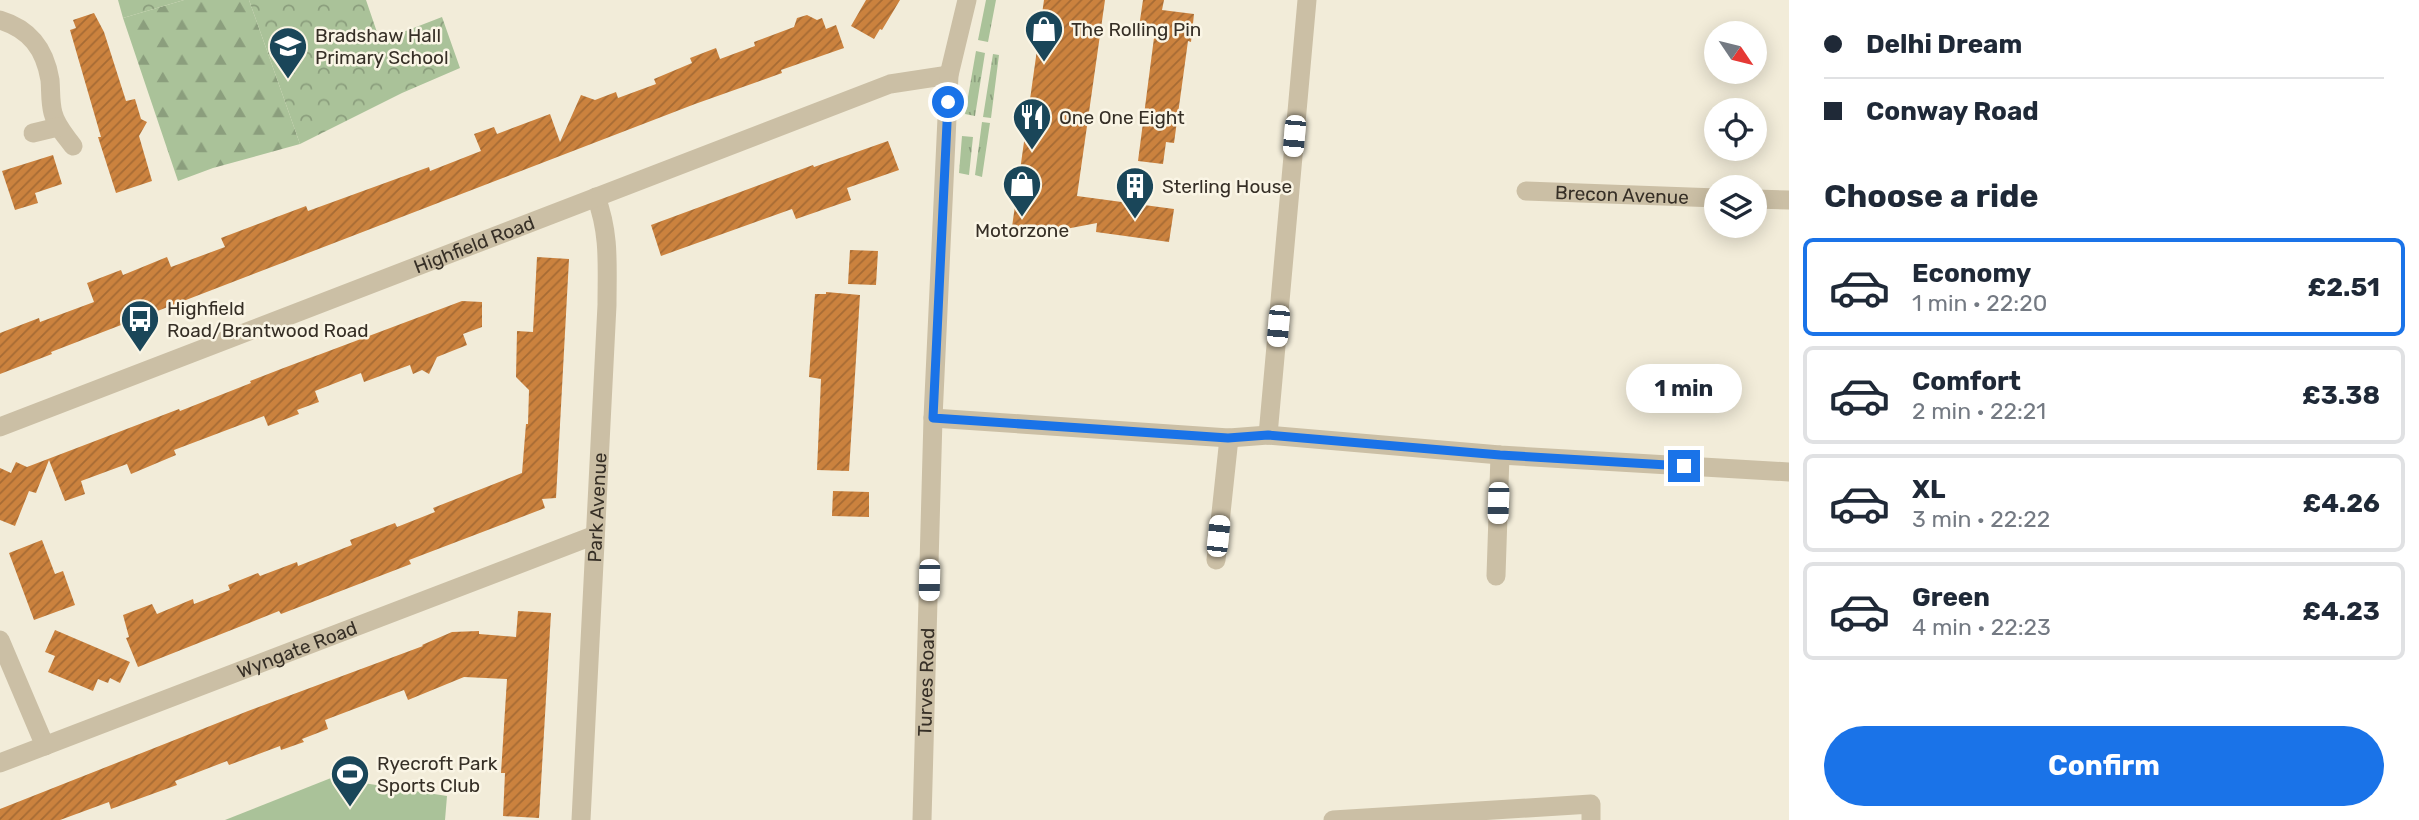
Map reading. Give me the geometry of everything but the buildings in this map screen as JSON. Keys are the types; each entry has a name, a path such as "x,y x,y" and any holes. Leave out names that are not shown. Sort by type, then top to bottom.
{"street":[{"name":"Turves Road","path":"922,820 933,418 949,75 967,0"},
{"path":"1268,435 1307,0"},
{"path":"0,20 27,32 42,53 50,81 53,113 58,127 73,146"},
{"name":"Highfield Road","path":"0,427 890,84 949,75"},
{"path":"33,133 58,127"},
{"name":"Brecon Avenue","path":"1526,191 1704,198"},
{"name":"Park Avenue","path":"581,820 607,304 608,242 604,218 596,197"},
{"path":"1767,200 1789,201"},
{"path":"933,418 1228,438 1268,435 1500,455 1789,472"},
{"path":"1216,560 1228,438"},
{"path":"1496,576 1500,455"},
{"name":"Wyngate Road","path":"0,763 595,534"},
{"path":"0,639 45,746"},
{"path":"1333,820 1591,812"}],"green space":[{"path":"118,0 184,0 123,18"},
{"path":"184,0 249,0 300,144 213,168 178,181 123,18"},
{"path":"249,0 366,0 380,41 442,17 460,68 402,93 300,144"},
{"path":"986,0 996,0 988,42 978,40"},
{"path":"976,51 985,53 975,116 965,114"},
{"path":"993,54 999,55 991,118 983,117"},
{"path":"982,122 990,123 982,177 975,175"},
{"path":"962,136 973,137 969,175 959,173"},
{"name":"Ryecroft Park Sports Club","path":"331,778 447,796 445,820 225,820"}],"place":[{"name":"The Rolling Pin","path":"1044,63"},
{"name":"Bradshaw Hall Primary School","path":"288,80"},
{"name":"One One Eight","path":"1032,151"},
{"name":"Motorzone","path":"1022,218"},
{"name":"Sterling House","path":"1135,220"},
{"name":"Highfield Road/Brantwood Road","path":"140,353"},
{"name":"Ryecroft Park Sports Club","path":"350,808"}],"route":[{"path":"948,102 933,418 1228,438 1268,435 1500,455 1684,466"}]}
